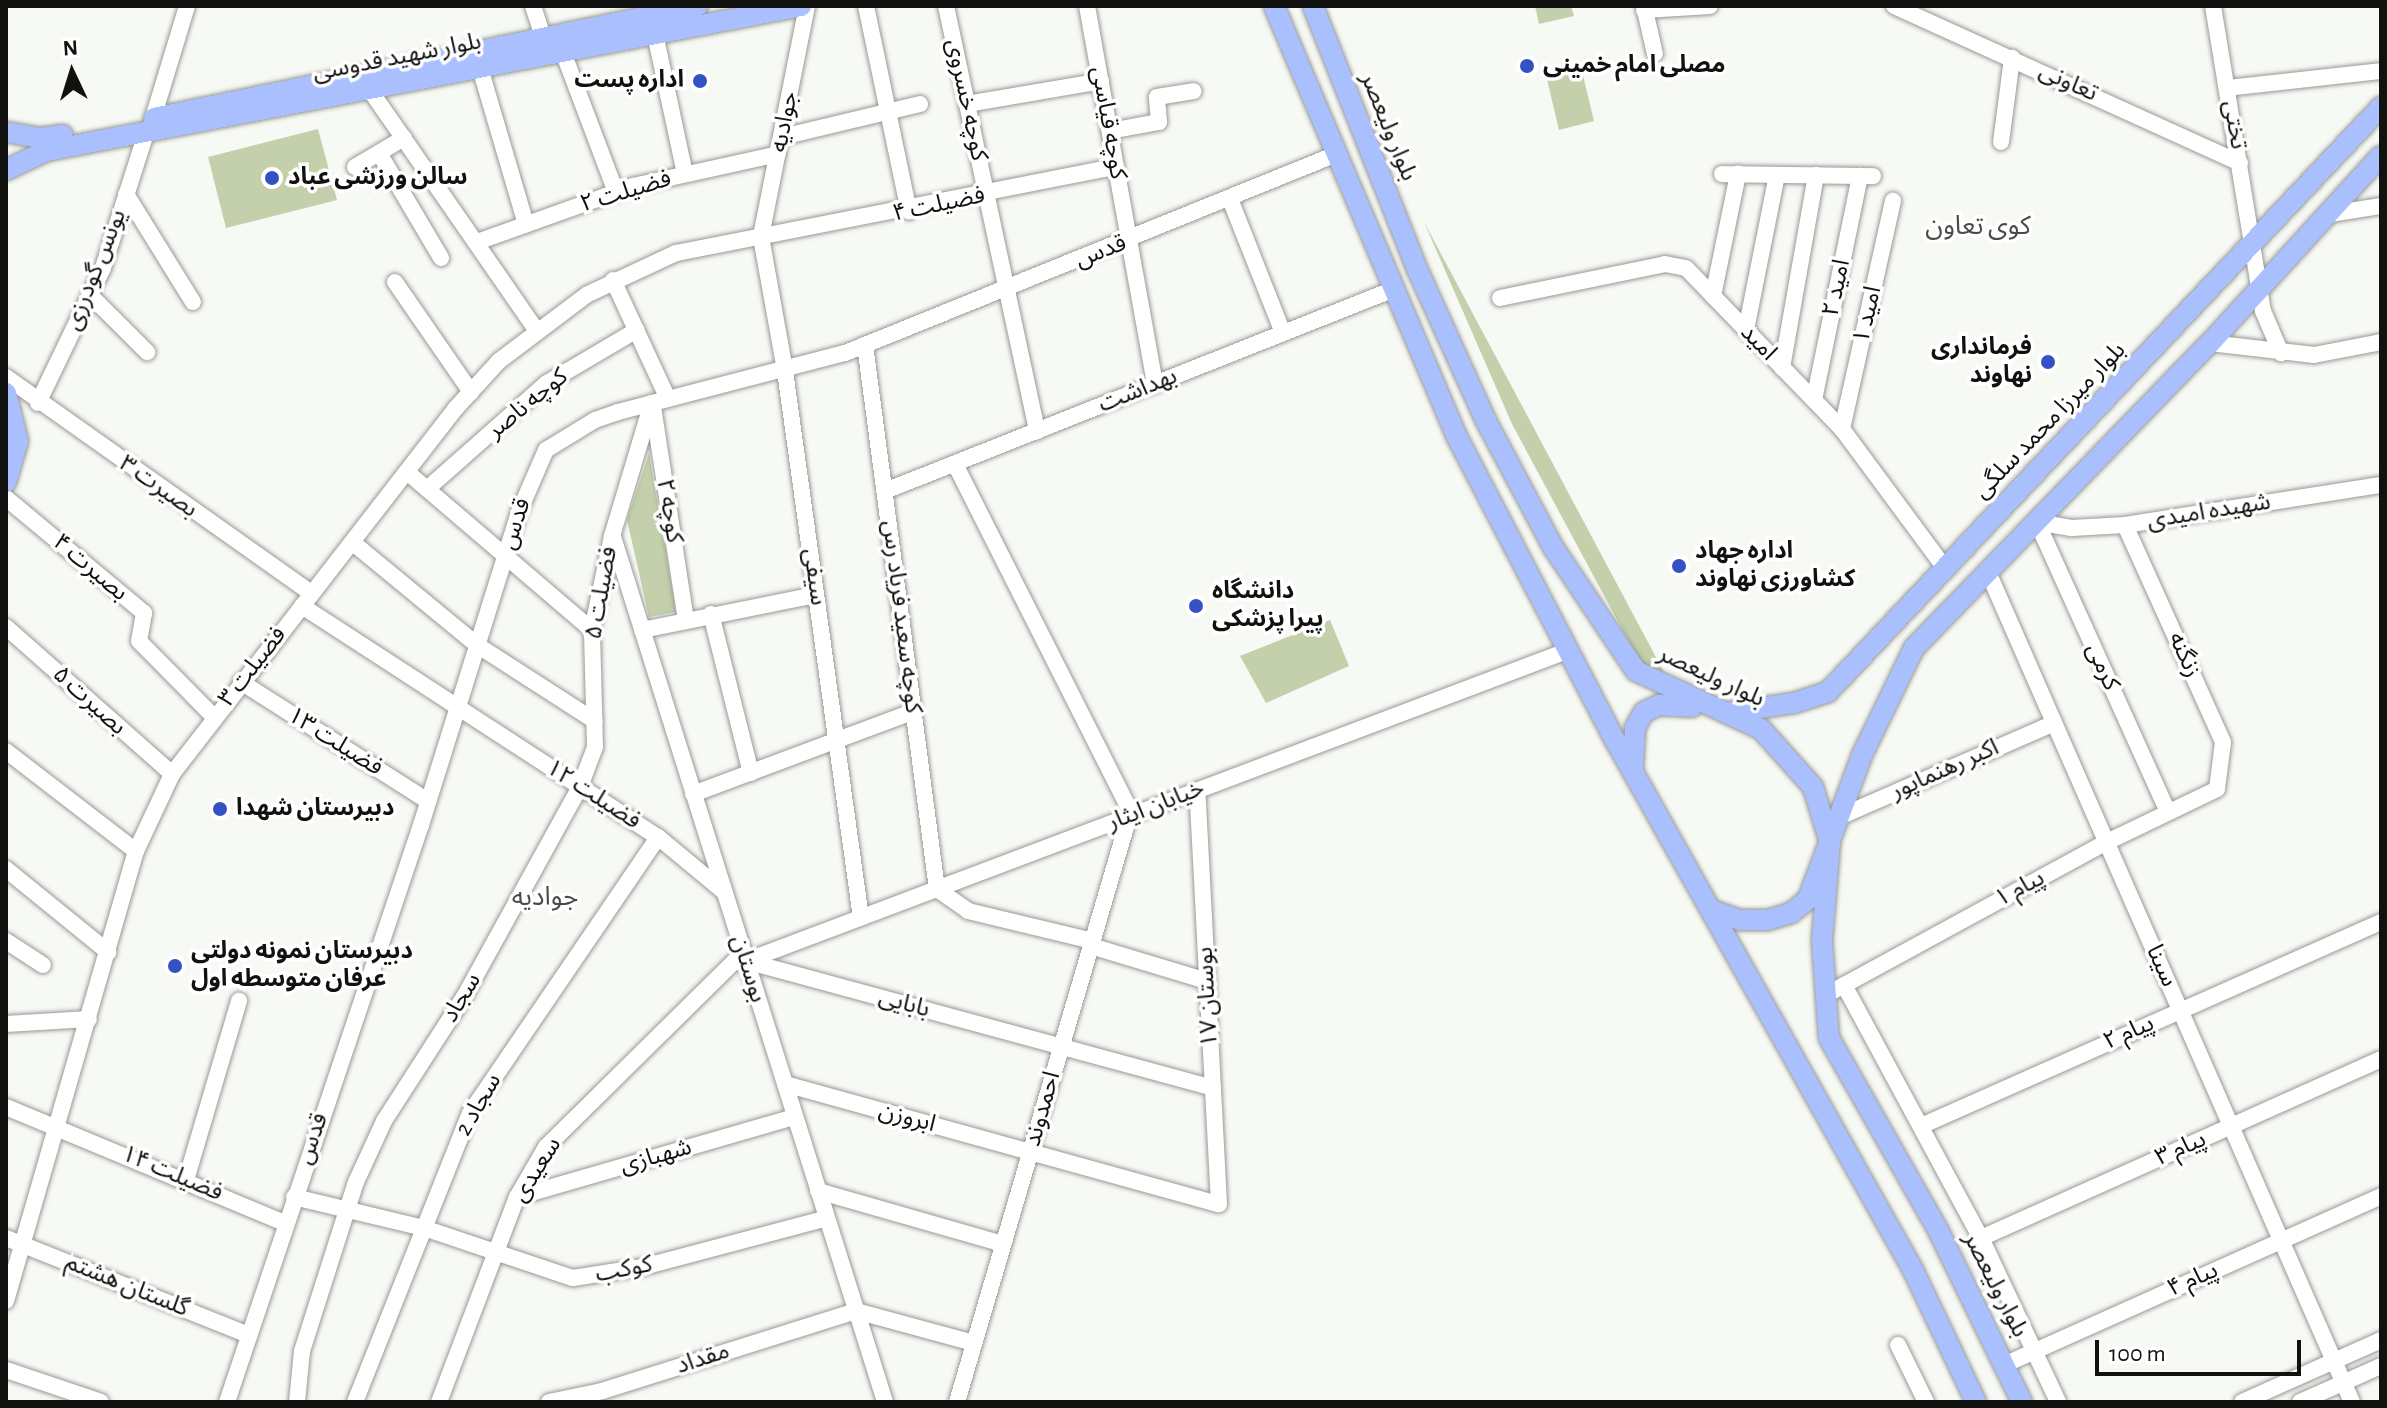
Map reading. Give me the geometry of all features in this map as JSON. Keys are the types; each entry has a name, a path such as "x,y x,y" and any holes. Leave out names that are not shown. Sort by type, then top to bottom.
{"main road":[{"name":"بلوار شهید قدوسی","path":"6,170 29,155 149,126 543,37 698,6"},
{"name":"بلوار شهید قدوسی","path":"6,132 41,138 149,126 370,90 804,6"},
{"path":"1274,6 1334,155 1457,437 1634,776 1951,1343 1976,1402"},
{"name":"بلوار ولیعصر","path":"1313,6 1364,142 1486,421 1553,547 1636,671 1761,729 1801,770 1819,802 1830,843 1822,941 1835,990 1829,1038 1939,1232 2022,1402"},
{"name":"بلوار میرزا محمد سلگی","path":"1725,713 1794,703 1828,692 2381,107"},
{"path":"1711,910 1740,920 1791,913 1808,899 1837,818 1914,648 2210,343 2381,156"},
{"path":"6,393 18,441 6,482"},
{"path":"1457,437 1486,421"},
{"path":"1634,776 1631,745 1644,712 1679,705 1725,713"}],"street":[{"name":"یونس گودرزی","path":"38,403 90,295 187,6"},
{"path":"533,6 543,37"},
{"name":"جوادیه","path":"761,237 804,6"},
{"path":"866,6 909,212"},
{"name":"کوچه خسروی","path":"946,6 1037,431"},
{"name":"کوچه قیاسی","path":"1087,6 1155,384"},
{"path":"1655,54 1644,8 1710,6"},
{"name":"تعاونی","path":"1894,6 2240,163"},
{"name":"تختی","path":"2219,7 2227,88 2261,288 2269,332 2281,353"},
{"path":"655,34 685,174"},
{"path":"563,52 616,192"},
{"path":"2001,142 2012,58"},
{"path":"480,68 526,224"},
{"path":"2227,88 2381,71"},
{"path":"967,104 1101,81"},
{"path":"370,90 536,330"},
{"path":"1110,131 1159,122 1157,97 1194,91"},
{"name":"فضیلت ۲","path":"477,242 616,192 780,146 887,111 920,104"},
{"path":"355,167 404,138"},
{"path":"379,153 441,258"},
{"name":"قدس","path":"227,1402 428,801 531,477 546,450 595,420 785,371 865,345 1129,241 1334,155"},
{"name":"فضیلت ۴","path":"761,237 909,212 1116,167"},
{"path":"1713,296 1730,174 1816,175 1782,368"},
{"path":"1746,330 1777,175"},
{"name":"امید ۲","path":"1814,400 1867,176 1816,175"},
{"path":"126,194 193,302"},
{"path":"1230,199 1283,333"},
{"name":"امید ۱","path":"1842,429 1893,201"},
{"path":"2330,214 2381,206"},
{"name":"فضیلت ۳","path":"6,1301 60,1125 136,851 172,774 471,392 536,330 613,280 676,253 761,237"},
{"name":"سیفی","path":"761,237 785,371 861,918"},
{"name":"امید","path":"1500,298 1665,264 1686,268 1842,429 1945,568"},
{"name":"کوچه ۲","path":"613,280 637,330 660,401 686,619"},
{"path":"395,282 471,392"},
{"name":"بهداشت","path":"885,491 1392,290"},
{"path":"90,295 147,352"},
{"name":"کوچه ناصر","path":"427,489 547,383 637,330"},
{"path":"2210,343 2314,355 2379,345"},
{"name":"کوچه سعید فریاد رس","path":"865,345 937,889"},
{"name":"بصیرت ۳","path":"6,377 456,706"},
{"name":"فضیلت ۵","path":"580,787 595,745 592,630 612,536 660,401"},
{"path":"955,464 1131,816"},
{"path":"407,472 592,630"},
{"name":"شهیده امیدی","path":"2037,522 2072,528 2125,525 2381,485"},
{"name":"بصیرت ۴","path":"6,498 144,613 139,641 214,717"},
{"name":"کرمی","path":"2037,522 2168,812"},
{"name":"زنگنه","path":"2125,525 2223,742 2217,789"},
{"name":"بوستان","path":"612,536 885,1402"},
{"path":"352,542 477,645 595,721"},
{"name":"سینا","path":"1988,572 2352,1402"},
{"path":"642,630 816,595"},
{"path":"711,614 751,773"},
{"name":"بصیرت ۵","path":"6,627 172,774"},
{"name":"خیابان ایثار","path":"745,957 861,918 1567,651"},
{"name":"فضیلت ۱۳","path":"241,682 428,801"},
{"name":"فضیلت ۱۲","path":"456,706 658,837 724,892"},
{"path":"693,794 912,712"},
{"name":"اکبر رهنماپور","path":"1837,818 2054,723"},
{"path":"6,751 136,851"},
{"name":"سجاد","path":"297,1402 302,1351 346,1210 384,1121 464,997 580,787"},
{"name":"پیام ۱","path":"1835,990 2107,842 2217,789"},
{"name":"بوستان ۱۷","path":"1197,791 1219,1204"},
{"name":"احمدوند","path":"957,1402 1131,816"},
{"name":"سجاد 2","path":"355,1402 470,1113 658,837"},
{"path":"6,869 108,952"},
{"path":"937,889 968,911 1092,943 1207,981"},
{"name":"پیام ۲","path":"1921,1126 2381,922"},
{"path":"6,941 43,965"},
{"name":"بابایی","path":"745,957 1213,1088"},
{"name":"سعیدی","path":"439,1402 517,1197 546,1147 569,1121 745,957"},
{"path":"1835,990 1921,1126 2037,1350 2058,1402"},
{"path":"186,1180 239,1001"},
{"path":"6,1024 89,1019"},
{"name":"پیام ۳","path":"1981,1238 2381,1059"},
{"name":"ابروزن","path":"785,1084 1219,1204"},
{"name":"فضیلت ۱۴","path":"6,1107 60,1125 285,1223"},
{"name":"شهبازی","path":"517,1197 795,1117"},
{"path":"818,1191 1003,1244"},
{"name":"پیام ۴","path":"2006,1364 2381,1196"},
{"name":"کوکب","path":"294,1197 424,1228 495,1255 573,1278 601,1276 827,1218"},
{"name":"گلستان هشتم","path":"6,1238 249,1335"},
{"path":"856,1311 974,1343"},
{"name":"مقداد","path":"549,1402 602,1391 856,1311"},
{"path":"2242,1402 2381,1340"},
{"path":"1898,1345 1926,1402"},
{"path":"2300,1402 2381,1366"},
{"path":"6,1370 101,1402"}],"green space":[{"path":"1535,6 1571,6 1574,16 1539,24"},
{"path":"1580,63 1594,121 1559,130 1545,71"},
{"name":"سالن ورزشی عباد","path":"318,129 337,200 226,228 208,157"},
{"path":"1424,222 1666,676 1645,672 1512,424"},
{"path":"649,453 676,612 649,617 627,520"},
{"path":"1330,620 1349,666 1266,703 1240,656"}],"place":[{"name":"مصلی امام خمینی","path":"1527,66"},
{"name":"اداره پست","path":"700,81"},
{"name":"سالن ورزشی عباد","path":"272,178"},
{"name":"فرمانداری نهاوند","path":"2048,362"},
{"name":"اداره جهاد کشاورزی نهاوند","path":"1679,566"},
{"name":"دانشگاه پیرا پزشکی","path":"1196,606"},
{"name":"دبیرستان شهدا","path":"220,809"},
{"name":"دبیرستان نمونه دولتی عرفان متوسطه اول","path":"175,966"}],"district":[{"name":"کوی تعاون","path":"1978,227"},
{"name":"جوادیه","path":"545,898"}]}
